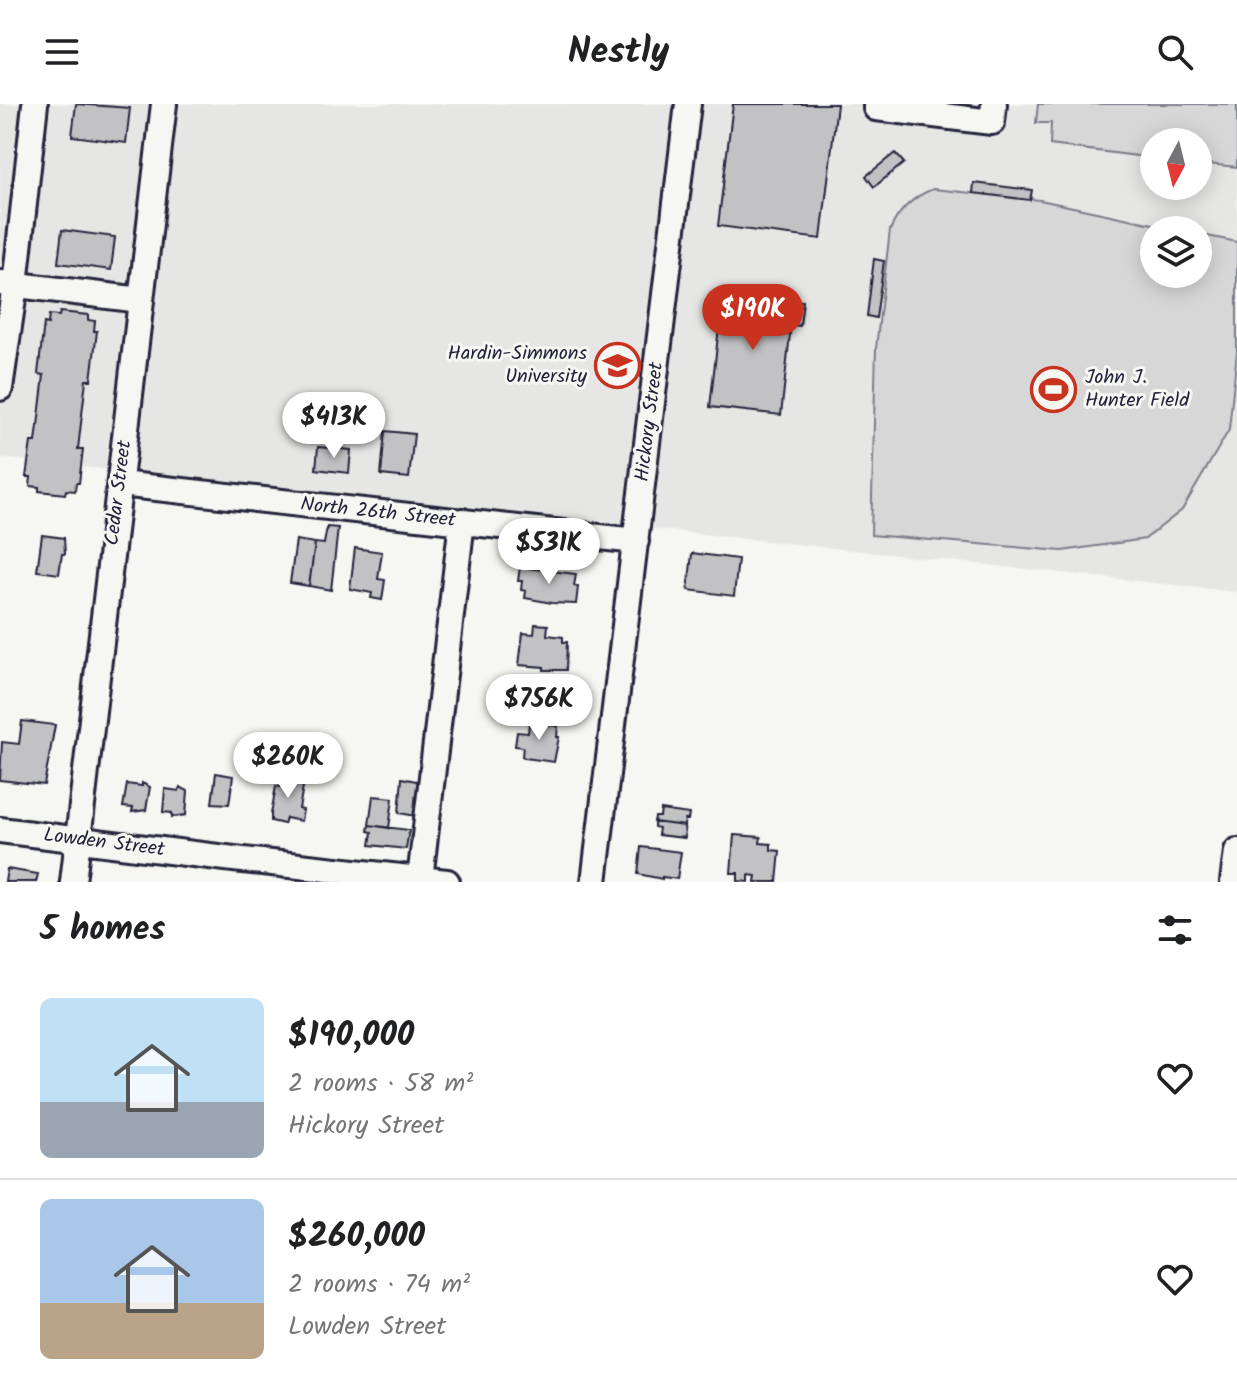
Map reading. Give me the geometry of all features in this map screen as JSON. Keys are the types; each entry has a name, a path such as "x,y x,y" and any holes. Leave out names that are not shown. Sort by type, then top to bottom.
{"street":[{"path":"0,388 11,219 35,104"},
{"name":"Cedar Street","path":"73,882 164,104"},
{"name":"Hickory Street","path":"594,882 688,104"},
{"path":"876,104 876,108 928,109 992,122 994,104"},
{"path":"8,284 141,300"},
{"name":"North 26th Street","path":"120,484 636,541"},
{"path":"420,879 462,521"},
{"name":"Lowden Street","path":"0,830 447,882"},
{"path":"1233,882 1237,851"}],"shaded area":[{"name":"Hardin-Simmons University","path":"0,104 1237,104 1237,592 0,458"},
{"path":"1038,104 1237,104 1237,167 1212,164 1212,128 1140,128 1140,156 1050,145 1051,123 1036,123"},
{"name":"John J. Hunter Field","path":"933,189 1040,200 1140,221 1140,288 1212,288 1212,237 1237,242 1237,351 1229,430 1182,510 1145,539 1062,551 871,535 876,348 890,230 907,205"}],"building":[{"path":"76,104 130,108 126,143 72,136"},
{"path":"733,104 837,104 821,239 718,226"},
{"path":"895,153 904,163 874,187 866,176"},
{"path":"974,183 1032,190 1030,200 973,193"},
{"path":"62,230 115,237 111,270 58,263"},
{"path":"874,259 884,261 876,318 867,316"},
{"path":"723,291 803,301 800,326 791,325 781,415 710,407"},
{"path":"60,312 88,315 88,320 95,321 94,331 97,331 91,380 86,380 78,449 83,449 79,483 76,483 75,491 66,490 65,494 39,491 39,487 30,486 31,477 26,477 31,442 36,442 44,375 38,374 44,323 48,324 49,315 59,316"},
{"path":"385,431 414,434 409,478 381,475"},
{"path":"318,447 351,450 349,473 316,469"},
{"path":"327,527 338,528 331,590 309,586 315,543 324,544"},
{"path":"42,535 64,538 65,554 62,554 59,574 37,571"},
{"path":"296,540 315,543 309,586 290,583"},
{"path":"355,548 382,552 378,579 385,580 382,600 371,598 372,593 350,589"},
{"path":"692,553 738,559 734,596 688,590"},
{"path":"520,567 576,574 576,604 525,598 526,591 521,590 522,581 518,581"},
{"path":"535,624 548,625 547,635 563,637 563,642 567,642 566,670 519,665 523,633 534,634"},
{"path":"22,721 55,725 44,785 0,780 2,742 19,744"},
{"path":"529,723 558,726 554,762 525,758 522,756 523,747 515,746 517,732 528,733"},
{"path":"284,771 296,774 295,780 304,781 299,809 303,810 301,821 286,818 284,824 271,821 271,814 276,786 281,787"},
{"path":"216,773 233,776 229,804 212,803"},
{"path":"402,778 421,782 416,816 399,813"},
{"path":"142,783 150,787 146,810 132,812 133,808 123,807 127,784 142,786"},
{"path":"180,787 188,791 186,815 172,817 172,813 163,812 165,789 179,791"},
{"path":"373,796 393,798 389,828 369,825"},
{"path":"661,810 689,814 688,820 685,820 684,826 654,822 655,817 660,817"},
{"path":"654,822 684,826 685,838 658,835 659,828 654,827"},
{"path":"369,825 409,830 406,849 370,845 372,832 368,831"},
{"path":"734,835 761,837 760,843 771,844 771,850 780,851 777,882 755,882 756,876 749,875 749,882 738,881 738,873 731,873"},
{"path":"641,847 681,852 677,879 638,874"},
{"path":"7,869 38,874 36,882 5,882"}],"place":[{"name":"Hardin-Simmons University","path":"618,366"},
{"name":"John J. Hunter Field","path":"1054,390"}]}
